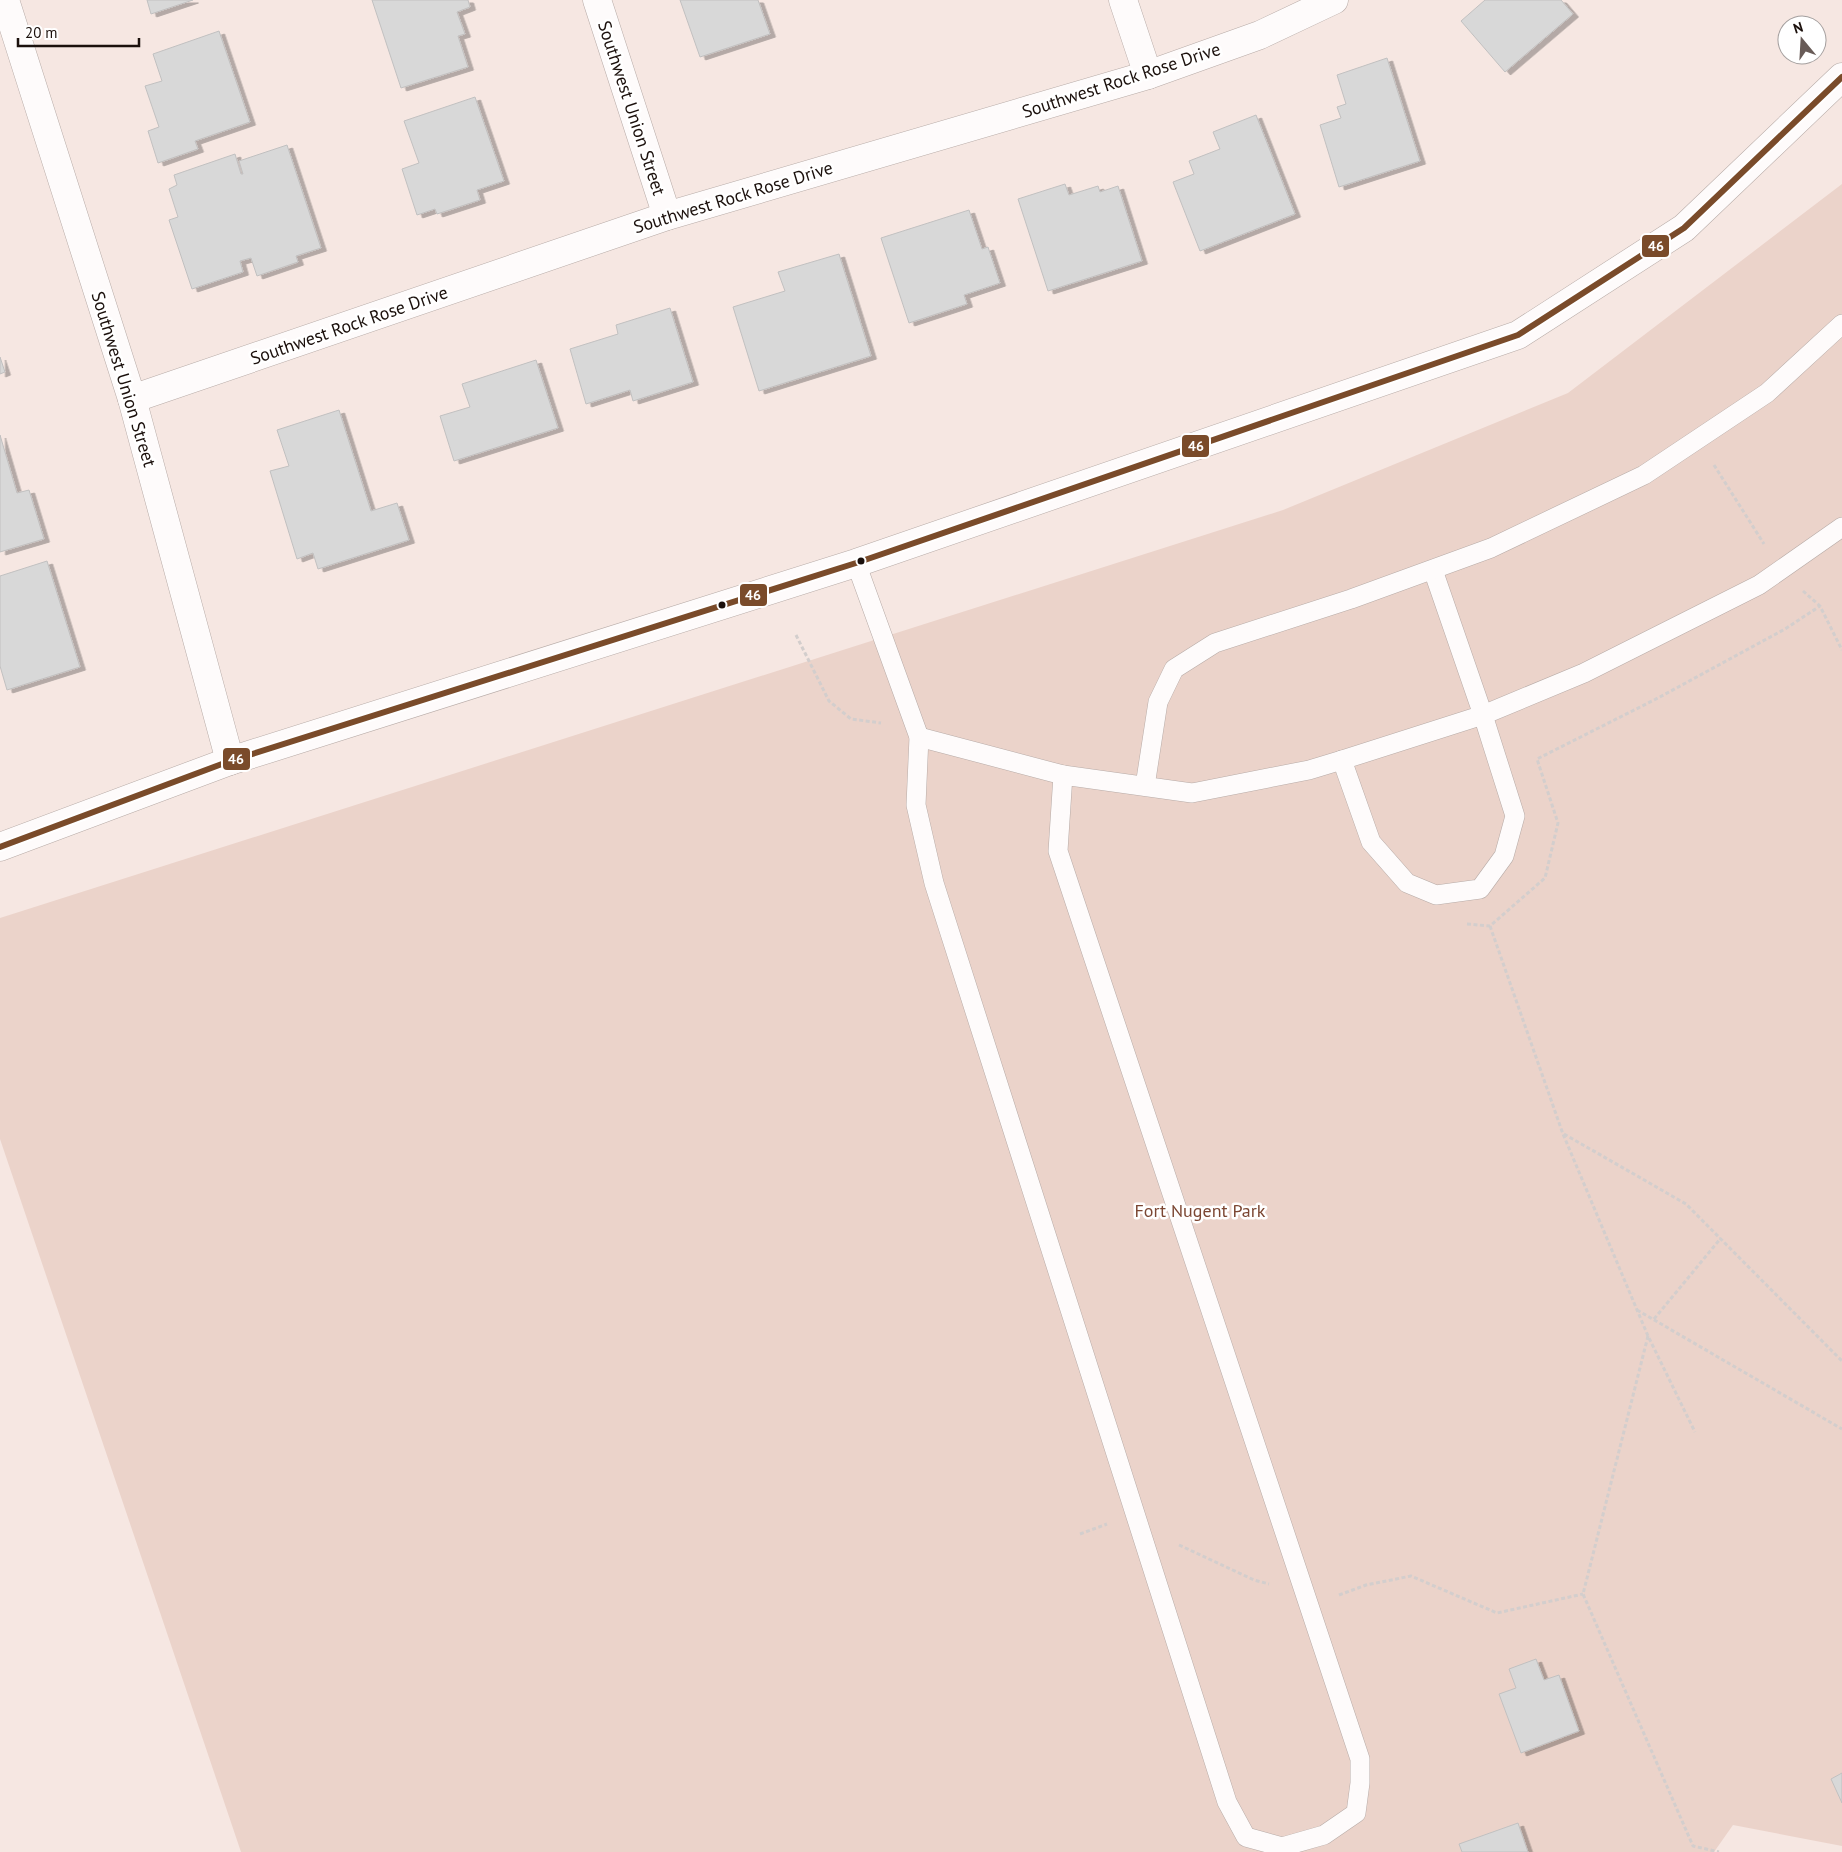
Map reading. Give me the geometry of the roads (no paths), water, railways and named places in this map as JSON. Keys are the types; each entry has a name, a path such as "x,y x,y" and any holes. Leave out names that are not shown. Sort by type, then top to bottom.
{"street":[{"name":"Southwest Union Street","path":"5,0 132,399 230,761"},
{"name":"Southwest Union Street","path":"597,0 667,216"},
{"path":"1123,0 1148,75"},
{"name":"Southwest Rock Rose Drive","path":"132,399 667,216 1148,75 1260,35 1334,0"},
{"path":"0,847 230,761 856,563 1518,335 1684,228 1842,77"}],"lane":[{"path":"1145,786 1158,702 1174,669 1215,643 1351,599 1491,548 1644,475 1767,393 1842,324"},
{"path":"919,736 1063,775 1192,793 1309,770 1483,715 1584,672 1758,584 1842,527"},
{"path":"856,563 919,736 916,805 934,883 1224,1792 1246,1837 1282,1847 1324,1835 1356,1813 1360,1783 1360,1759 1058,851 1063,775"},
{"path":"1342,760 1372,842 1407,883 1436,895 1480,889 1504,856 1515,816 1483,715 1433,570"}],"park label":[{"name":"Fort Nugent Park","path":"1200,1210"}]}
